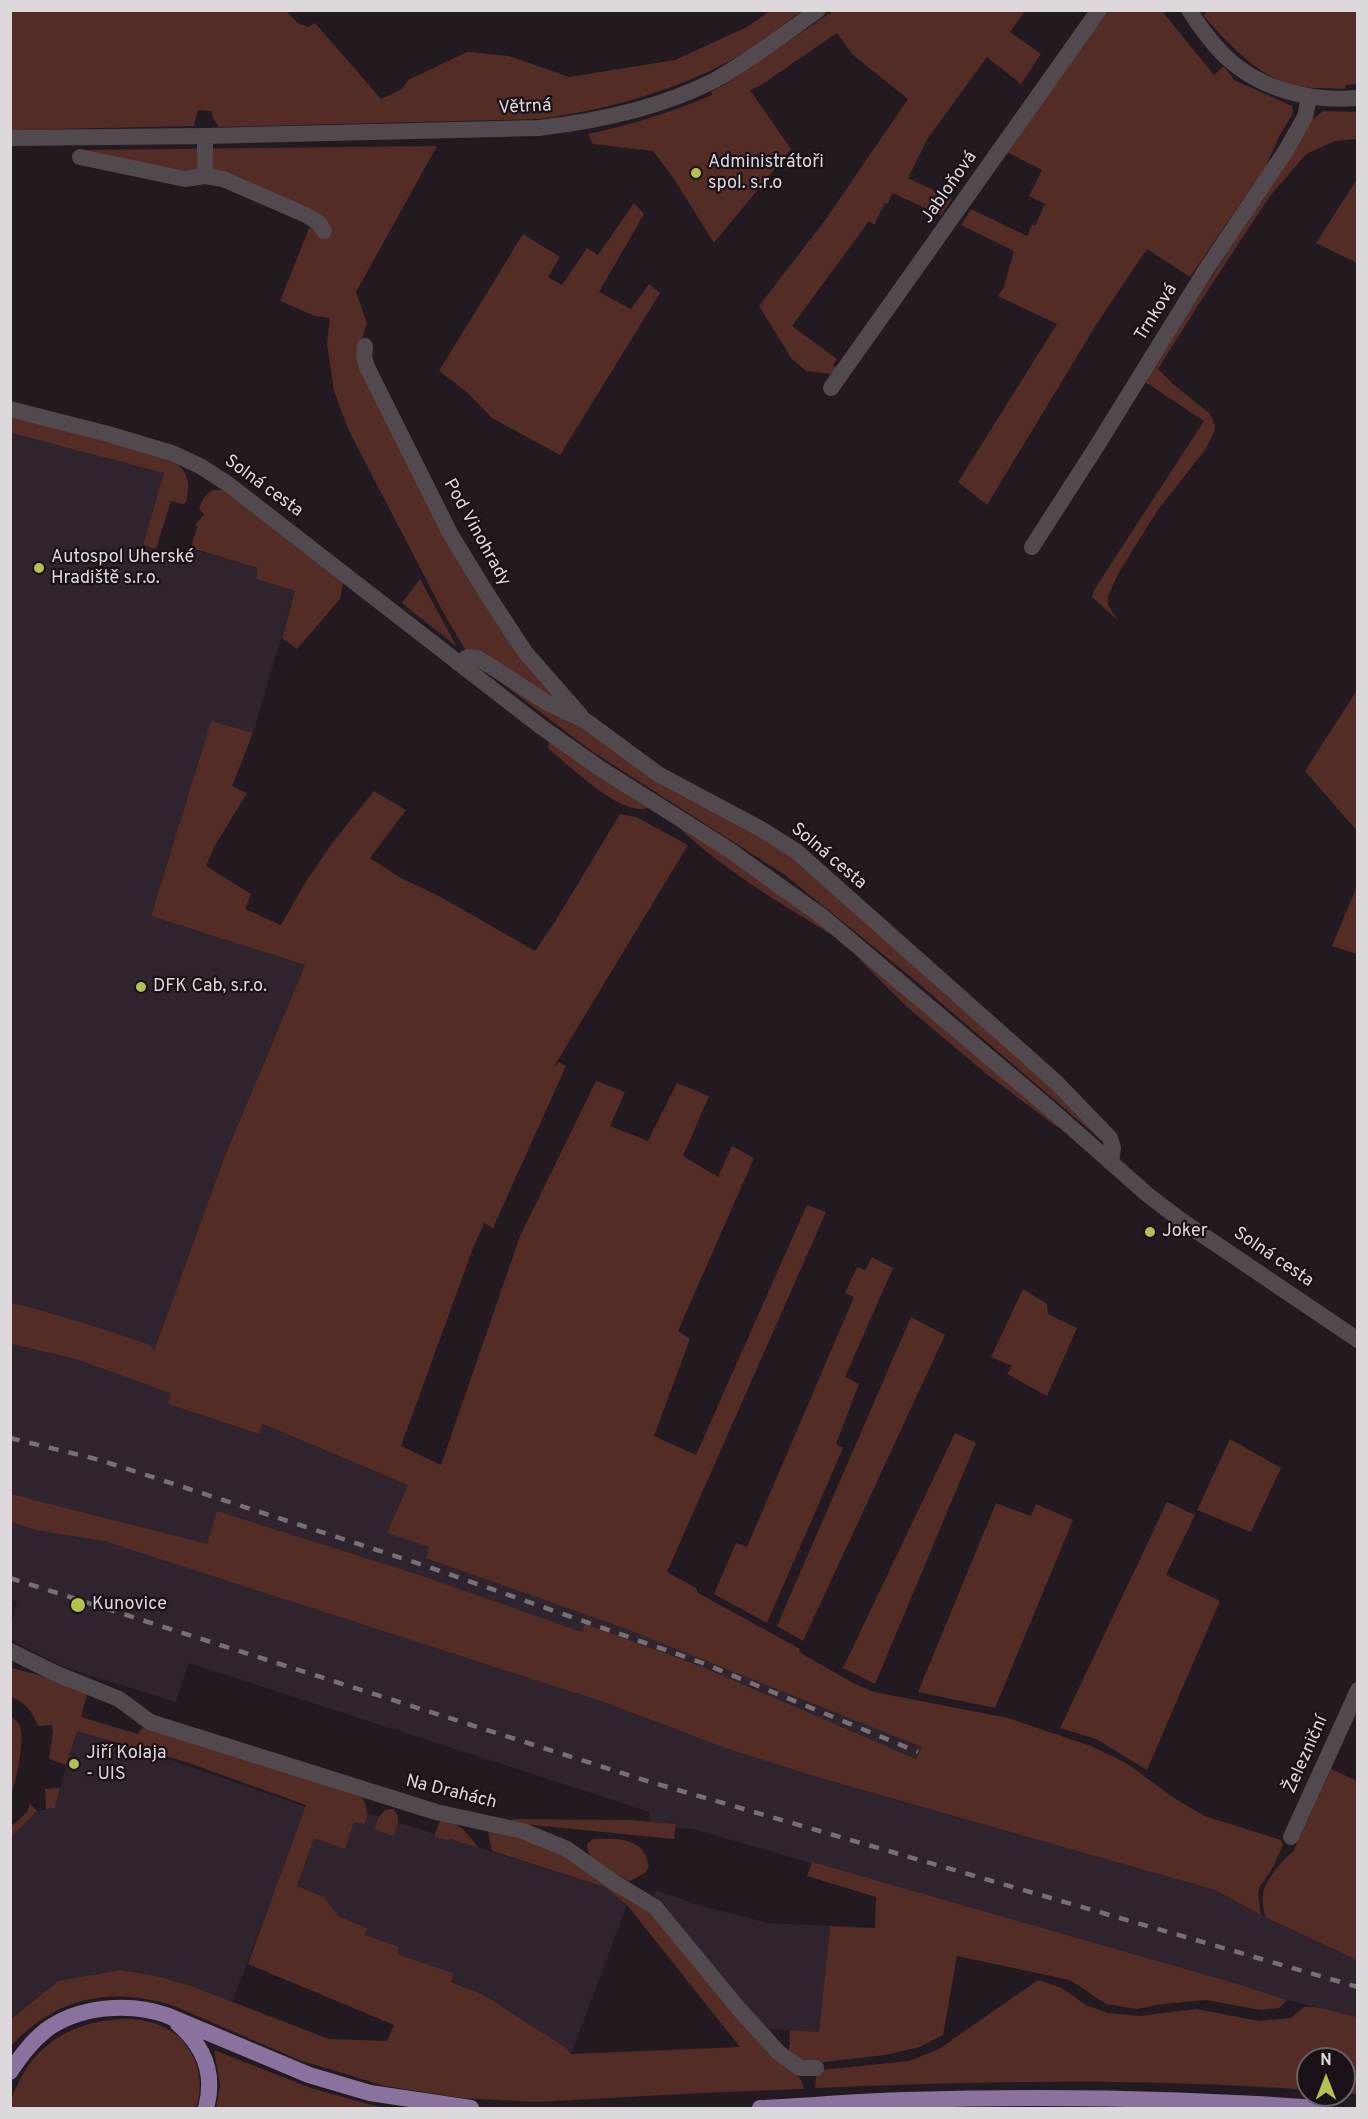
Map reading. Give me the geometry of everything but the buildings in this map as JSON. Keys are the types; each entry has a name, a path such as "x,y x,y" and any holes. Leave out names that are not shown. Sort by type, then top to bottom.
{"main road":[{"path":"10,2072 38,2037 51,2027 92,2011 119,2008 142,2009 168,2016 309,2075 370,2092 471,2109"},
{"path":"168,2016 192,2037 204,2057 210,2078 206,2109"},
{"path":"760,2109 903,2100 1027,2098 1147,2100 1317,2109"}],"street":[{"name":"Větrná","path":"10,138 539,128 582,123 650,106 714,80 740,65 818,10"},
{"name":"Jabloňová","path":"831,388 1099,10"},
{"path":"1189,10 1221,52 1239,68 1258,80 1310,97 1358,99"},
{"name":"Trnková","path":"1032,547 1207,268 1285,152 1305,117 1310,97"},
{"path":"205,136 205,176"},
{"path":"80,157 184,179 205,176 223,179 306,215 319,223 324,231"},
{"name":"Pod Vinohrady","path":"365,346 364,357 368,367 451,535 525,652 586,721"},
{"name":"Solná cesta","path":"10,409 172,453 200,466 252,503 540,726 601,769 728,849 823,917 1048,1107 1148,1195 1182,1221 1358,1340"},
{"name":"Solná cesta","path":"458,663 468,657 477,658 546,702 586,721 658,774 761,829 796,851 1056,1082 1110,1138 1113,1148 1111,1163"},
{"name":"Na Drahách","path":"10,1651 57,1674 118,1699 156,1724 436,1812 523,1831 567,1849 655,1907 739,2009 779,2053 800,2068 816,2068"},
{"name":"Železniční","path":"1291,1837 1358,1690"}],"shaded area":[{"path":"1205,10 1357,11 1357,84 1346,85 1345,89 1308,88 1273,77 1235,50 1203,15 1206,13"},
{"path":"10,11 286,11 298,23 308,27 315,23 381,99 402,89 408,80 467,52 509,56 569,77 675,60 747,27 770,11 802,11 742,54 694,78 619,104 567,115 540,119 219,127 213,118 212,111 198,110 194,126 11,130"},
{"path":"833,11 1025,11 1010,32 1041,54 1021,84 987,57 928,138 908,178 952,199 941,215 892,193 888,204 885,203 874,225 869,221 792,326 837,359 833,365 837,368 832,374 806,371 792,359 759,306 826,219 908,99 853,55 837,33 761,85 750,90 791,149 714,243 672,176 653,151 593,144 588,134 651,118 712,95 711,91 724,85"},
{"path":"1108,11 1162,11 1214,75 1224,66 1234,80 1292,106 1293,113 1266,166 1190,277 1147,249 1096,325 987,505 958,482 1057,324 998,296 1004,287 1014,251 961,225 971,209 1027,236 1032,225 1035,226 1045,204 1029,196 1042,170 1007,152"},
{"path":"1323,111 1357,112 1357,139 1335,141 1306,154 1270,196 1158,369 1210,414 1215,425 1214,433 1205,450 1157,511 1118,574 1108,596 1108,604 1117,620 1092,597 1094,590 1204,421 1142,380 1159,359 1313,119"},
{"path":"437,146 356,292 367,323 358,352 448,528 569,709 492,662 464,648 348,429 334,391 327,344 330,318 315,316 280,301 310,226 323,217 182,173 78,150"},
{"path":"1357,179 1357,263 1316,243"},
{"path":"634,203 644,214 599,292 631,309 649,284 660,293 560,455 492,418 468,393 439,371 523,234 560,257 548,277 562,285 587,248 598,255"},
{"path":"10,416 137,450 166,459 180,467 188,483 186,502 182,504 171,501 156,549 143,545 164,473 11,433"},
{"path":"10,433 165,473 143,546 188,558 191,549 259,568 256,579 295,591 253,733 211,722 151,916 305,965 224,1158 154,1352 11,1313"},
{"path":"213,490 223,490 343,583 340,599 297,649 282,638 295,591 256,579 258,568 191,548 197,527 195,525 204,514 199,509 206,496"},
{"path":"420,579 457,647 402,603"},
{"path":"483,669 784,846 1058,1088 1107,1145 911,977 785,875 593,752"},
{"path":"1357,690 1358,831 1305,771"},
{"path":"211,721 253,733 232,786 247,793 214,847 206,866 251,894 245,909 281,925 305,883 333,842 374,791 406,810 370,858 401,878 439,896 535,951 620,814 636,817 688,845 553,1068 559,1062 566,1066 493,1228 484,1223 401,1446 441,1465 520,1236 596,1081 625,1092 610,1126 648,1141 677,1083 709,1096 683,1156 718,1177 732,1146 754,1158 678,1331 690,1339 654,1436 696,1455 807,1205 826,1212 667,1572 696,1588 698,1593 800,1649 799,1652 855,1684 874,1692 1008,1718 1091,1746 1126,1763 1177,1800 1205,1816 1281,1840 1283,1845 1272,1869 1260,1886 1258,1895 1261,1915 1215,1890 821,1778 725,1748 607,1703 104,1541 36,1530 11,1522 11,1494 207,1544 217,1511 419,1575 582,1632 585,1624 700,1666 916,1759 922,1747 624,1628 426,1558 429,1547 387,1533 408,1485 263,1424 259,1434 168,1404 170,1393 76,1359 11,1344 11,1303 115,1333 150,1345 154,1351 224,1158 305,965 151,916"},
{"path":"549,741 648,808 637,809 610,798 581,777 548,748"},
{"path":"675,824 744,868 832,935 730,870"},
{"path":"1357,886 1358,954 1332,946"},
{"path":"861,958 1060,1126 1057,1127 984,1072 907,1007 860,960"},
{"path":"872,1257 893,1268 845,1377 859,1384 836,1444 843,1448 767,1623 714,1594 736,1543 747,1547 854,1297 845,1293 857,1267 865,1270"},
{"path":"1023,1289 1047,1304 1048,1314 1077,1328 1047,1396 1007,1374 1012,1366 991,1357"},
{"path":"911,1317 945,1335 803,1641 777,1626"},
{"path":"10,1344 76,1359 171,1393 169,1404 259,1434 263,1424 513,1528 792,1666 958,1721 951,1814 1215,1890 1261,1915 1357,1960 1357,2017 1287,2000 693,1829 677,1828 676,1824 650,1822 650,1812 189,1663 176,1702 63,1667 11,1640 11,1626 17,1602 10,1599"},
{"path":"955,1433 976,1443 875,1684 843,1668"},
{"path":"1230,1439 1281,1468 1251,1532 1197,1510"},
{"path":"1167,1502 1195,1515 1166,1575 1220,1601 1147,1770 1096,1739 1060,1728"},
{"path":"996,1503 1031,1516 1036,1504 1073,1520 995,1708 918,1692"},
{"path":"11,1668 43,1676 87,1694 81,1717 138,1734 145,1724 361,1796 367,1810 365,1824 354,1822 345,1849 314,1838 297,1886 324,1897 338,1916 367,1928 365,1935 399,1947 397,1954 453,1973 451,1982 482,1994 565,2047 571,2054 740,2047 627,1905 605,1887 492,1851 487,1827 561,1848 636,1898 790,2067 801,2080 804,2089 536,2102 462,2098 385,2086 299,2060 174,2006 128,1997 86,2000 66,2007 47,2016 11,2046 11,2019 58,1981 120,1970 157,1976 191,1986 329,2039 387,2041 394,2025 248,1964 306,1805 186,1762 77,1731 66,1765 49,1759 52,1725 38,1726 28,1708 11,1697"},
{"path":"11,1716 19,1725 21,1751 11,1795"},
{"path":"76,1730 115,1741 306,1807 310,1795 605,1887 627,1905 571,2054 565,2047 482,1994 269,1906 232,2002 157,1976 120,1970 58,1981 11,2018 11,1837 37,1811 55,1808"},
{"path":"1331,1769 1357,1781 1357,1960 1265,1917 1263,1908 1264,1888 1281,1863 1293,1852"},
{"path":"60,1788 55,1808 46,1809 45,1789"},
{"path":"30,1804 37,1811 11,1837 11,1827 27,1812"},
{"path":"393,1809 398,1818 394,1836 375,1829 378,1818 385,1810"},
{"path":"510,1819 629,1820 676,1824 674,1839 523,1824"},
{"path":"448,1820 463,1829 479,1848 434,1836 440,1821"},
{"path":"593,1839 620,1839 636,1844 642,1849 649,1866 645,1873 630,1881 616,1875 591,1857 587,1844"},
{"path":"812,1862 1287,2000 1279,2008 1261,2010 1206,2000 1137,2009 1106,2004 1070,1980 957,1956 943,2035 920,2047 885,2055 816,2063 799,2059 789,2052 790,2030 819,2032 830,1926 875,1928 876,1897 807,1876"},
{"path":"656,1890 698,1905 768,1923 830,1926 819,2032 770,2029 763,2025 675,1922 654,1895"},
{"path":"1038,1980 1062,1988 1086,2005 1108,2013 1140,2016 1196,2009 1259,2021 1291,2018 1304,2007 1316,2007 1357,2017 1357,2094 1356,2047 1296,2047 1296,2089 1123,2082 815,2088 816,2077 821,2070 909,2061 939,2049"},
{"path":"122,2019 143,2020 161,2025 184,2042 192,2053 200,2080 196,2108 11,2108 13,2095 27,2067 49,2044 90,2024"},
{"path":"214,2050 311,2088 383,2108 216,2108 220,2085"}],"railway":[{"path":"10,1438 100,1460 423,1565 700,1662 918,1752"},
{"path":"10,1578 647,1781 1358,1987"}],"place":[{"name":"Administrátoři spol. s.r.o","path":"696,173"},
{"name":"Autospol Uherské Hradiště s.r.o.","path":"39,568"},
{"name":"DFK Cab, s.r.o.","path":"141,987"},
{"name":"Joker","path":"1150,1232"},
{"name":"Kunovice","path":"78,1605"},
{"name":"Jiří Kolaja - UIS","path":"74,1764"}]}
